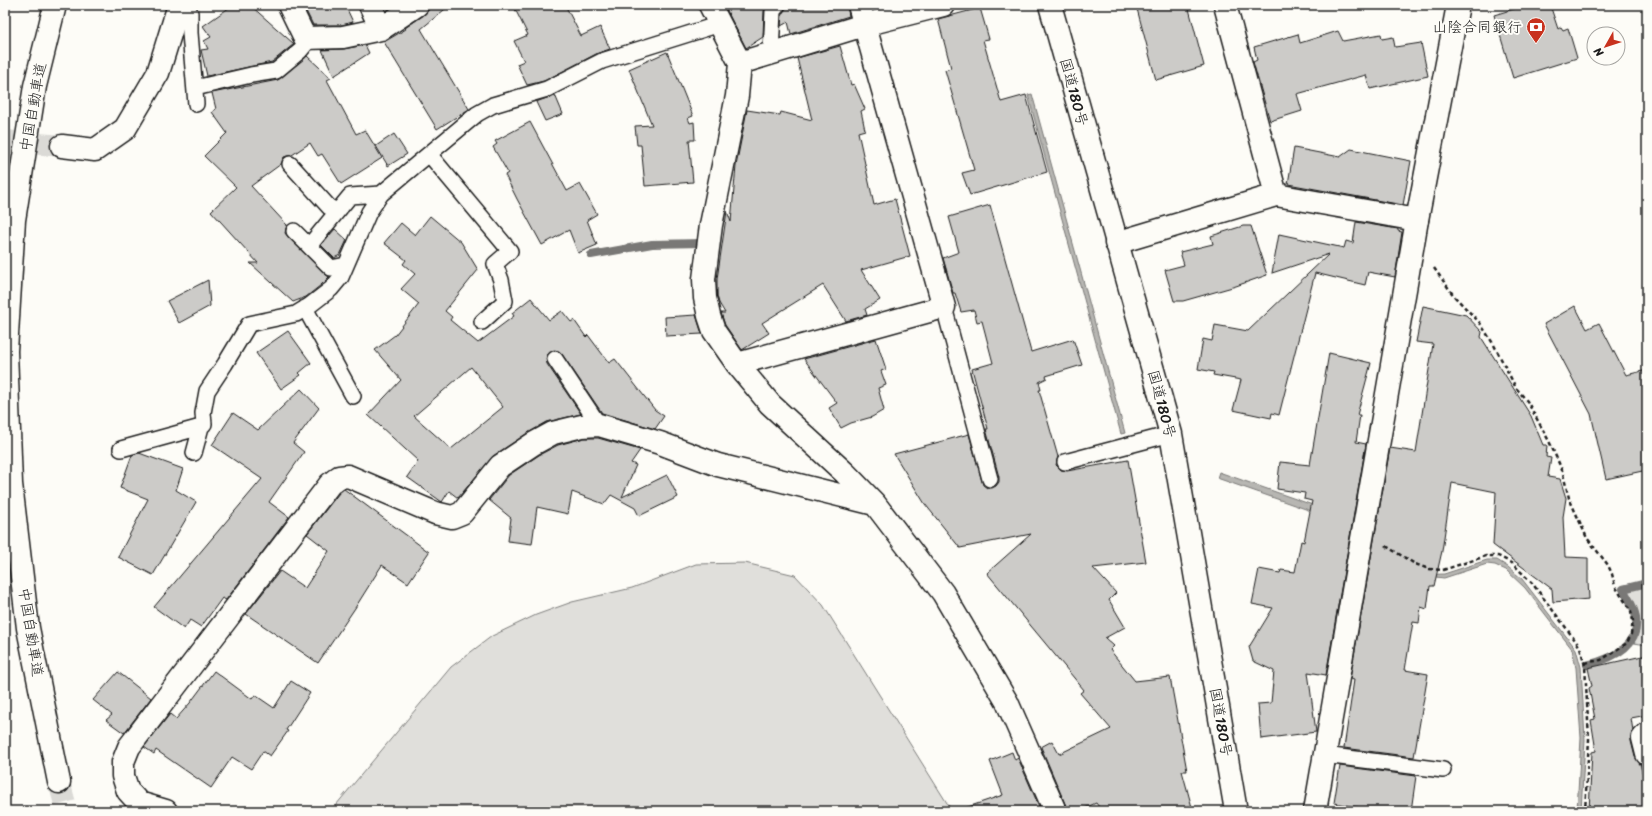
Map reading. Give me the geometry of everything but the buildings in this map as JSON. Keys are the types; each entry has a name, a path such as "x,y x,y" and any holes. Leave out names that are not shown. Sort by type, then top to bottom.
{"main road":[{"name":"中国自動車道","path":"55,5 35,86 14,220 6,351 11,484 28,628 59,782"},
{"path":"62,146 95,150 125,129 158,73 179,5"},
{"path":"289,5 305,38 343,37 381,29 417,5"},
{"path":"370,5 381,29"},
{"path":"710,5 740,63 736,96 711,225 704,279 705,298 712,323 723,345 770,404 845,472 876,504 947,600 1007,702 1055,811"},
{"path":"740,63 770,53 861,15 943,5"},
{"name":"国道180号","path":"1050,5 1171,434 1236,811"},
{"path":"1225,5 1276,195"},
{"path":"1315,811 1417,220 1458,5"},
{"path":"737,364 944,306 861,15"},
{"path":"1116,243 1276,195 1417,220"},
{"path":"166,811 139,803 128,791 123,776 123,762 129,747 330,484 339,477 348,476 435,513 452,517 462,513 476,498 500,466 533,444 553,433 582,426 599,426 660,443 718,465 876,504"},
{"path":"1647,734 1643,738 1647,754"}],"lane":[{"path":"187,5 190,13 190,33 196,104"},
{"path":"770,53 773,11 778,5"},
{"path":"194,453 201,427 204,424 203,413 207,391 226,364 249,324 296,314 331,289 341,276 369,212 382,194 477,114 493,105 547,89 602,61 720,24"},
{"path":"194,88 251,74 276,72 300,51 311,38"},
{"path":"429,154 510,252 495,264 501,280 505,301 482,322"},
{"path":"290,164 329,207 337,211"},
{"path":"309,246 350,196 382,194"},
{"path":"294,231 331,268 346,265"},
{"path":"944,306 990,479"},
{"path":"305,308 353,396"},
{"path":"555,359 599,426"},
{"path":"121,449 201,427"},
{"path":"1065,462 1171,434"},
{"path":"1324,755 1443,770"}],"path":[{"path":"1411,256 1432,265 1454,296 1480,323 1494,345 1516,388 1527,401 1549,441 1562,470 1569,498 1586,538 1608,565 1612,574 1614,586 1631,611 1633,621 1631,634 1627,643 1601,660 1584,663"},
{"path":"1363,531 1415,564 1429,569 1443,570 1486,556 1498,556 1512,563 1532,583 1580,647 1584,663 1589,739 1585,811"}],"shaded area":[{"path":"1032,94 1125,433 1121,434 1028,95"},
{"path":"1219,472 1358,521 1357,527 1217,478"},
{"path":"1487,560 1497,560 1522,579 1576,649 1581,667 1585,740 1581,811 1577,811 1581,738 1576,668 1572,649 1525,588 1506,570 1495,565 1487,564 1444,578 1420,575 1444,574"},
{"path":"745,563 795,575 823,605 952,811 331,811 451,667 492,636 536,615 572,602 632,588 696,564"},
{"path":"1647,586 1647,645 1634,643 1639,621 1637,610 1626,591"}],"waterway":[{"path":"591,255 652,244 702,243"},
{"path":"1587,665 1614,655 1629,644 1636,628 1636,618 1633,606 1623,589 1647,583"}],"tunnel":[{"path":"5,141 62,146"},
{"path":"59,782 67,811"}],"place":[{"name":"山陰合同銀行","path":"1536,44"}]}
